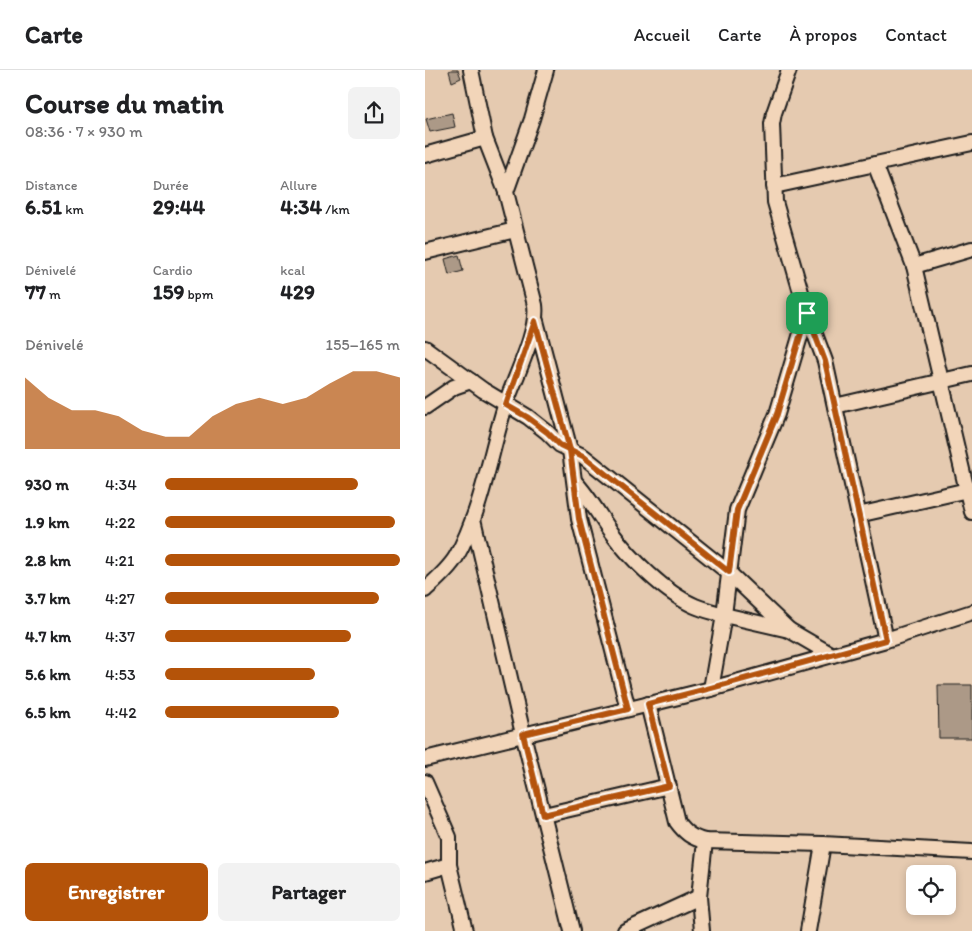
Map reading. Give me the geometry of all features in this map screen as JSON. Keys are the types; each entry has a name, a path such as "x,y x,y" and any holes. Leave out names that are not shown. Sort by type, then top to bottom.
{"street":[{"path":"471,70 485,138 505,192 535,305 535,321 570,450 579,519 628,709"},
{"path":"505,192 532,119 546,70"},
{"path":"789,70 774,113 775,202 807,313 825,361 886,640"},
{"path":"425,155 485,138"},
{"path":"774,186 972,143"},
{"path":"875,164 914,266 941,382 970,490 972,512"},
{"path":"425,252 515,230"},
{"path":"914,266 972,249"},
{"path":"711,688 724,615 737,510 777,414 807,313"},
{"path":"425,590 448,568 473,519 506,405 535,321"},
{"path":"425,348 506,405 527,417 547,432 560,445 583,456 729,572 789,630 832,655"},
{"path":"835,406 972,374"},
{"path":"425,407 454,387 471,381"},
{"path":"575,482 586,494 612,532 650,574 673,592 693,605 724,615 789,630"},
{"path":"859,515 970,490"},
{"path":"473,519 523,734 572,931"},
{"path":"425,758 711,688 886,640 972,612"},
{"path":"648,704 677,822 685,832 695,839 705,841 823,844 972,852"},
{"path":"425,782 449,837 449,865 465,931"},
{"path":"543,815 669,786"},
{"path":"702,931 699,897 705,841"},
{"path":"808,931 823,844"},
{"path":"425,872 449,865"},
{"path":"625,931 699,897"}],"building":[{"path":"458,70 461,78 452,82 449,71"},
{"path":"452,113 455,127 430,132 426,119"},
{"path":"459,255 463,271 449,275 445,259"},
{"path":"938,685 972,685 972,738 939,738"}],"route":[{"path":"807,313 777,414 737,510 729,572 583,456 570,450 560,445 547,432 527,417 506,405 535,321 570,450 579,519 628,709 523,734 543,815 669,786 648,704 886,640 825,361 807,313"}]}
